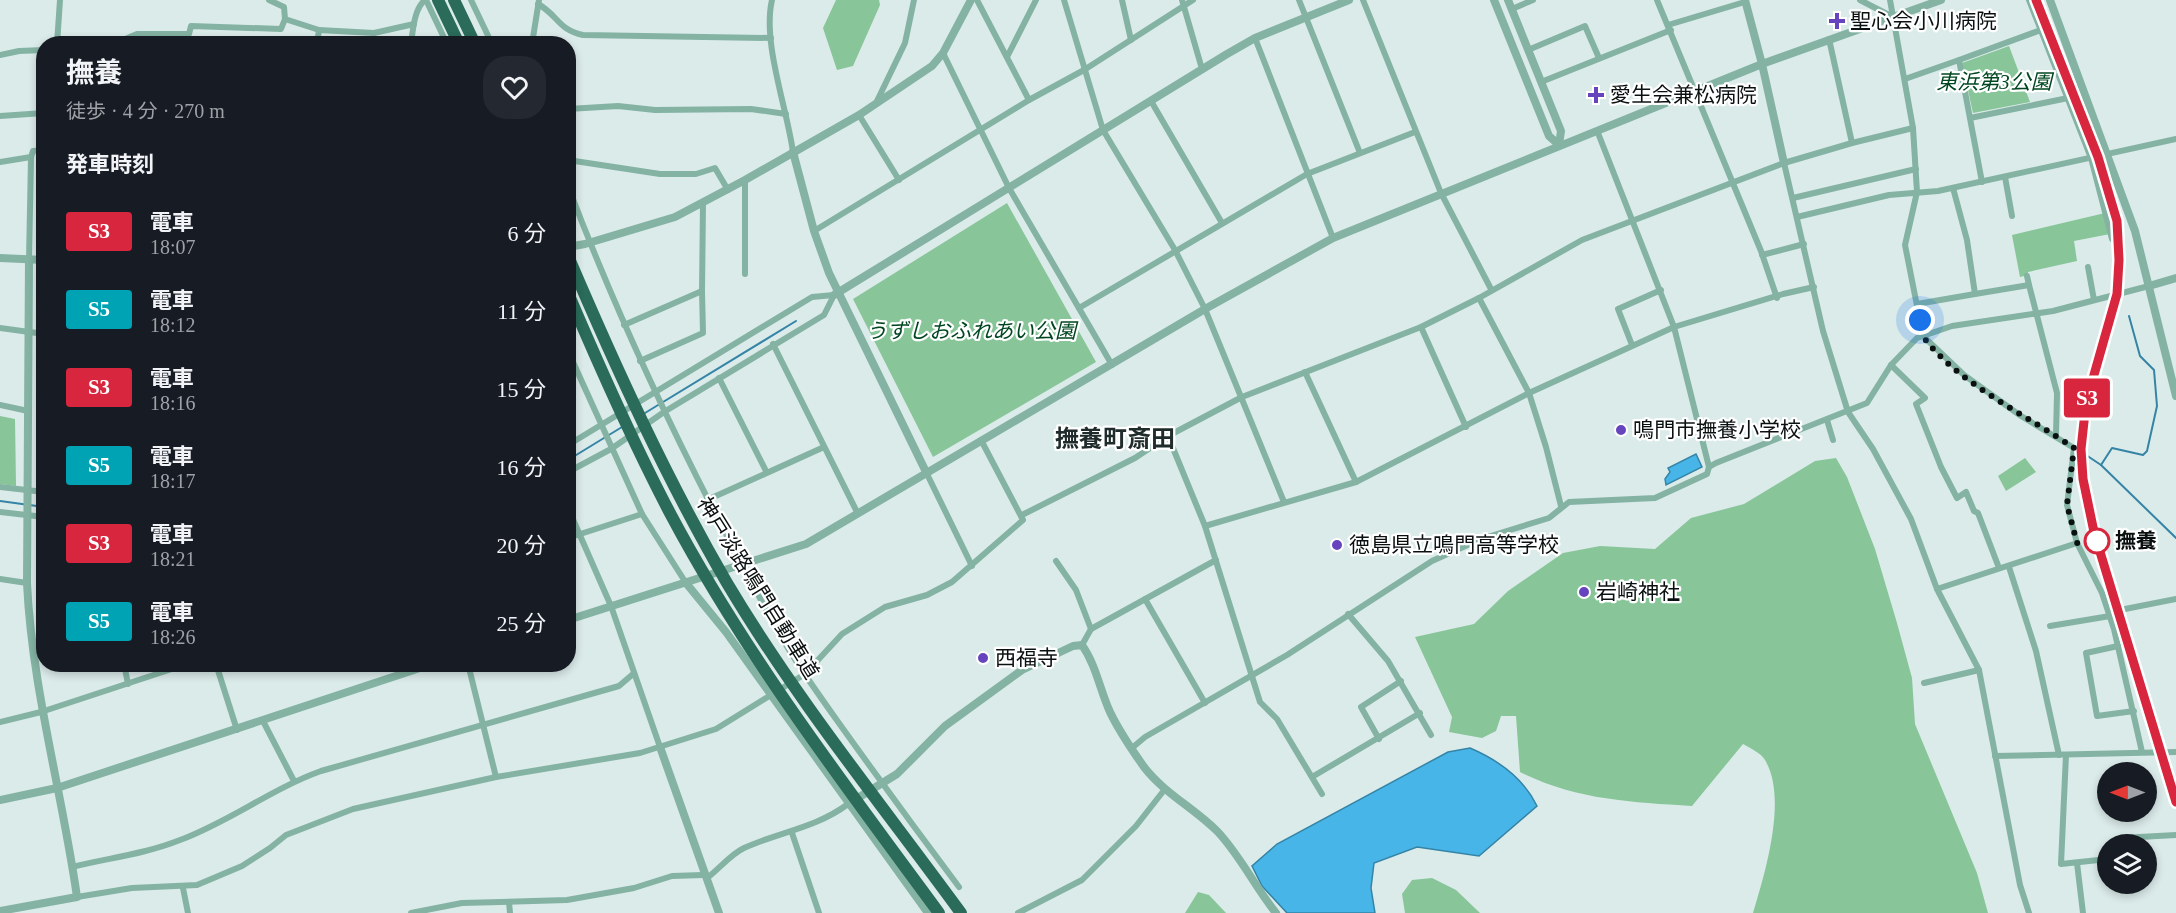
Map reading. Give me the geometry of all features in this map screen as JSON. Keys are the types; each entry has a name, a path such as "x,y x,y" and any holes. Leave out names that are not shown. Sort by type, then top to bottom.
{"highway":[{"path":"438,0 455,36"},
{"path":"454,0 471,36"},
{"name":"神戸淡路鳴門自動車道","path":"576,274 648,436 728,584 784,672 962,913"},
{"name":"神戸淡路鳴門自動車道","path":"576,311 634,443 671,516 715,591 772,679 939,913"}],"street":[{"path":"58,36 60,0"},
{"path":"132,36 137,34 189,34 191,26 281,29 285,19 284,7 269,0"},
{"path":"412,36 421,3 426,0 443,36"},
{"path":"471,0 488,36"},
{"path":"772,0 769,12 771,38 793,152 814,231 836,294 972,566"},
{"path":"877,101 904,43 914,0"},
{"path":"576,246 675,216 728,190 859,115 932,66 943,53 971,0"},
{"path":"977,0 1029,100"},
{"path":"1007,57 1036,0"},
{"path":"1064,0 1103,130 1175,250 1205,309 1284,502"},
{"path":"1122,0 1131,40"},
{"path":"814,231 1029,100 1084,70 1182,3 1193,0"},
{"path":"1299,0 1360,153"},
{"path":"576,440 656,397 812,297 836,294 1255,38 1349,0"},
{"path":"1363,0 1441,193 1491,290"},
{"path":"1494,0 1549,136 1559,145"},
{"path":"1508,0 1561,131 1559,145"},
{"path":"1512,9 1533,0"},
{"path":"1657,0 1733,182 1777,298"},
{"path":"1860,0 1893,17"},
{"path":"1890,0 1913,128 1917,192 1905,245 1923,336 1964,375 2021,416 2056,435 2074,448 2067,505 2077,543 2102,593 2110,616 2142,752"},
{"path":"576,617 806,544 1205,309 1333,238 1377,222 1559,145 1598,133 1762,64 1941,0"},
{"path":"2029,0 2091,158 2112,239"},
{"path":"2050,0 2135,231 2176,396"},
{"path":"1541,82 1669,27 1745,1 1762,64 1823,332 1848,411 1874,449 1911,519 1937,589 1979,670 2020,885 2029,913"},
{"path":"533,36 538,2 549,10 563,29 583,35 771,38"},
{"path":"1182,3 1202,69"},
{"path":"285,19 319,30 374,33 414,24"},
{"path":"1528,50 1585,27 1599,58"},
{"path":"318,36 319,30"},
{"path":"1905,79 2041,30"},
{"path":"1255,38 1333,238"},
{"path":"1829,39 1852,143"},
{"path":"0,55 36,50"},
{"path":"943,53 1010,188 1112,365"},
{"path":"1959,60 1982,182"},
{"path":"1970,118 2068,98"},
{"path":"1150,101 1222,223"},
{"path":"576,109 618,106 655,110 751,109 786,114"},
{"path":"0,116 36,114"},
{"path":"859,115 899,180"},
{"path":"1022,514 1136,458 1168,436 1242,397 1421,327 1479,298 1582,240 1633,218 1785,163 1913,128"},
{"path":"1080,308 1307,174 1415,132"},
{"path":"1132,748 1145,737 1251,675 1432,561 1480,540 1549,518 1561,506 1574,501 1655,498 1707,474 1709,467 1674,327 1598,133"},
{"path":"1797,217 1917,192 1953,188 2176,139"},
{"path":"36,151 33,152 31,157 29,260 27,513 29,628 41,712 77,897"},
{"path":"0,162 31,157"},
{"path":"576,161 660,174 696,174 715,168 728,190"},
{"path":"1793,198 1916,169"},
{"path":"2005,177 2012,216"},
{"path":"745,180 746,274"},
{"path":"1953,188 1967,240 1975,294"},
{"path":"640,361 703,333 703,203"},
{"path":"576,207 656,397 707,500 773,624 882,784 959,886"},
{"path":"1762,255 1804,244"},
{"path":"0,258 36,260"},
{"path":"2088,267 2094,300"},
{"path":"2027,276 2056,393 2056,435"},
{"path":"1709,467 1867,403 1891,365 1917,338 1952,326 2035,314 2176,278"},
{"path":"1917,304 2029,285"},
{"path":"1205,526 1356,482 1529,393 1674,327 1814,287"},
{"path":"1632,345 1618,309 1661,290"},
{"path":"624,325 702,291"},
{"path":"576,467 663,410 824,315 836,294"},
{"path":"1479,298 1529,393 1561,506"},
{"path":"1421,327 1466,426"},
{"path":"0,328 36,334"},
{"path":"773,344 858,514"},
{"path":"1891,365 1925,398 1916,404 1941,467 1957,498 1966,492 1974,511 1978,513 1999,568"},
{"path":"576,369 642,514 686,583 726,632 771,698 928,913"},
{"path":"1305,372 1338,449 1356,482"},
{"path":"719,378 766,471"},
{"path":"0,405 28,411"},
{"path":"1827,420 1833,440"},
{"path":"1168,436 1205,526 1260,702 1277,719 1322,794"},
{"path":"0,911 132,888 183,888 227,874 270,848 285,834 373,804 496,777 640,753 717,729 771,698 805,674 842,634 885,607 927,595 952,582 1023,520 1022,514 981,440"},
{"path":"707,500 766,471 824,447"},
{"path":"0,487 28,494 36,493"},
{"path":"0,512 36,515"},
{"path":"576,536 642,514"},
{"path":"576,524 611,606 633,674 719,913"},
{"path":"1937,589 2077,543"},
{"path":"411,913 462,903 567,900 634,888 672,876 705,876 742,849 792,833 835,814 897,774 945,726 1022,670 1082,645 1091,629 1216,560"},
{"path":"1056,561 1076,590 1091,629"},
{"path":"2009,567 2036,651 2062,755 2061,864 2097,860"},
{"path":"0,579 27,583"},
{"path":"1145,599 1205,703"},
{"path":"2124,609 2176,599"},
{"path":"1348,614 1388,661 1431,735"},
{"path":"2050,626 2110,616"},
{"path":"1082,645 1090,657 1111,714 1145,769 1165,789 1216,830 1276,913"},
{"path":"2118,646 2086,653 2097,716 2134,711"},
{"path":"1924,682 1979,670"},
{"path":"126,672 128,684"},
{"path":"0,722 41,712 163,672"},
{"path":"219,672 237,730"},
{"path":"0,800 57,788 408,672"},
{"path":"470,672 496,777"},
{"path":"72,867 134,854 179,841 294,781 619,686 633,674"},
{"path":"1379,739 1361,707 1401,681"},
{"path":"1312,777 1420,713"},
{"path":"263,720 294,781"},
{"path":"1995,756 2176,752"},
{"path":"1018,913 1082,880 1136,826 1165,789"},
{"path":"792,833 819,913"},
{"path":"2157,836 2176,835"},
{"path":"2077,863 2083,913"},
{"path":"183,888 188,913"},
{"path":"509,902 510,913"}],"green space":[{"path":"836,0 879,0 880,5 853,66 837,70 823,28"},
{"name":"東浜第3公園","path":"2009,46 2030,102 1973,113 1962,63"},
{"name":"うずしおふれあい公園","path":"1007,203 1096,362 933,457 853,299"},
{"path":"2105,213 2110,234 2074,241 2077,261 2028,272 2028,275 2020,277 2012,235"},
{"path":"0,416 15,419 16,486 0,484"},
{"path":"1836,458 1847,477 1875,549 1897,623 1912,678 1915,724 1977,873 1988,913 1753,913 1768,857 1774,815 1775,794 1772,776 1761,755 1743,744 1692,806 1604,798 1562,789 1520,772 1516,716 1501,716 1496,731 1482,738 1449,732 1452,717 1415,637 1474,624 1508,591 1563,553 1600,546 1655,549 1691,518 1744,504 1815,461"},
{"path":"2025,458 2036,472 2006,491 1998,476"},
{"path":"1432,878 1456,890 1480,913 1405,913 1402,894 1412,880"},
{"path":"1198,892 1209,895 1226,913 1185,913"}],"water":[{"path":"1696,454 1702,467 1666,485 1665,479 1670,472 1668,468"},
{"path":"1470,748 1509,771 1525,786 1537,806 1479,856 1417,847 1374,863 1371,888 1375,913 1287,913 1262,886 1252,866 1277,844 1448,752"}],"waterway":[{"path":"2101,465 2112,448 2143,455 2147,451 2157,406 2154,370 2140,356 2129,316"},
{"path":"645,413 796,321"},
{"path":"576,455 622,427"},
{"path":"2086,455 2101,465 2176,538"},
{"path":"0,501 36,506"}],"railway":[{"path":"2036,0 2098,157 2117,221 2119,260 2117,294 2086,403 2081,449 2083,479 2094,533 2176,802"}],"train":[{"name":"S3","path":"2036,0 2098,157 2113,201 2117,221 2119,242 2117,294 2086,403 2081,449 2083,479 2094,532 2176,802"}],"place":[{"name":"聖心会小川病院","path":"1837,21"},
{"name":"愛生会兼松病院","path":"1596,95"},
{"name":"鳴門市撫養小学校","path":"1621,430"},
{"name":"撫養","path":"2097,541"},
{"name":"徳島県立鳴門高等学校","path":"1337,545"},
{"name":"岩崎神社","path":"1584,592"},
{"name":"西福寺","path":"983,658"}],"district":[{"name":"撫養町斎田","path":"1115,439"}],"route":[{"path":"1920,320 1923,336 1964,375 2021,416 2056,435 2074,448 2067,505 2077,543 2097,541"}]}
